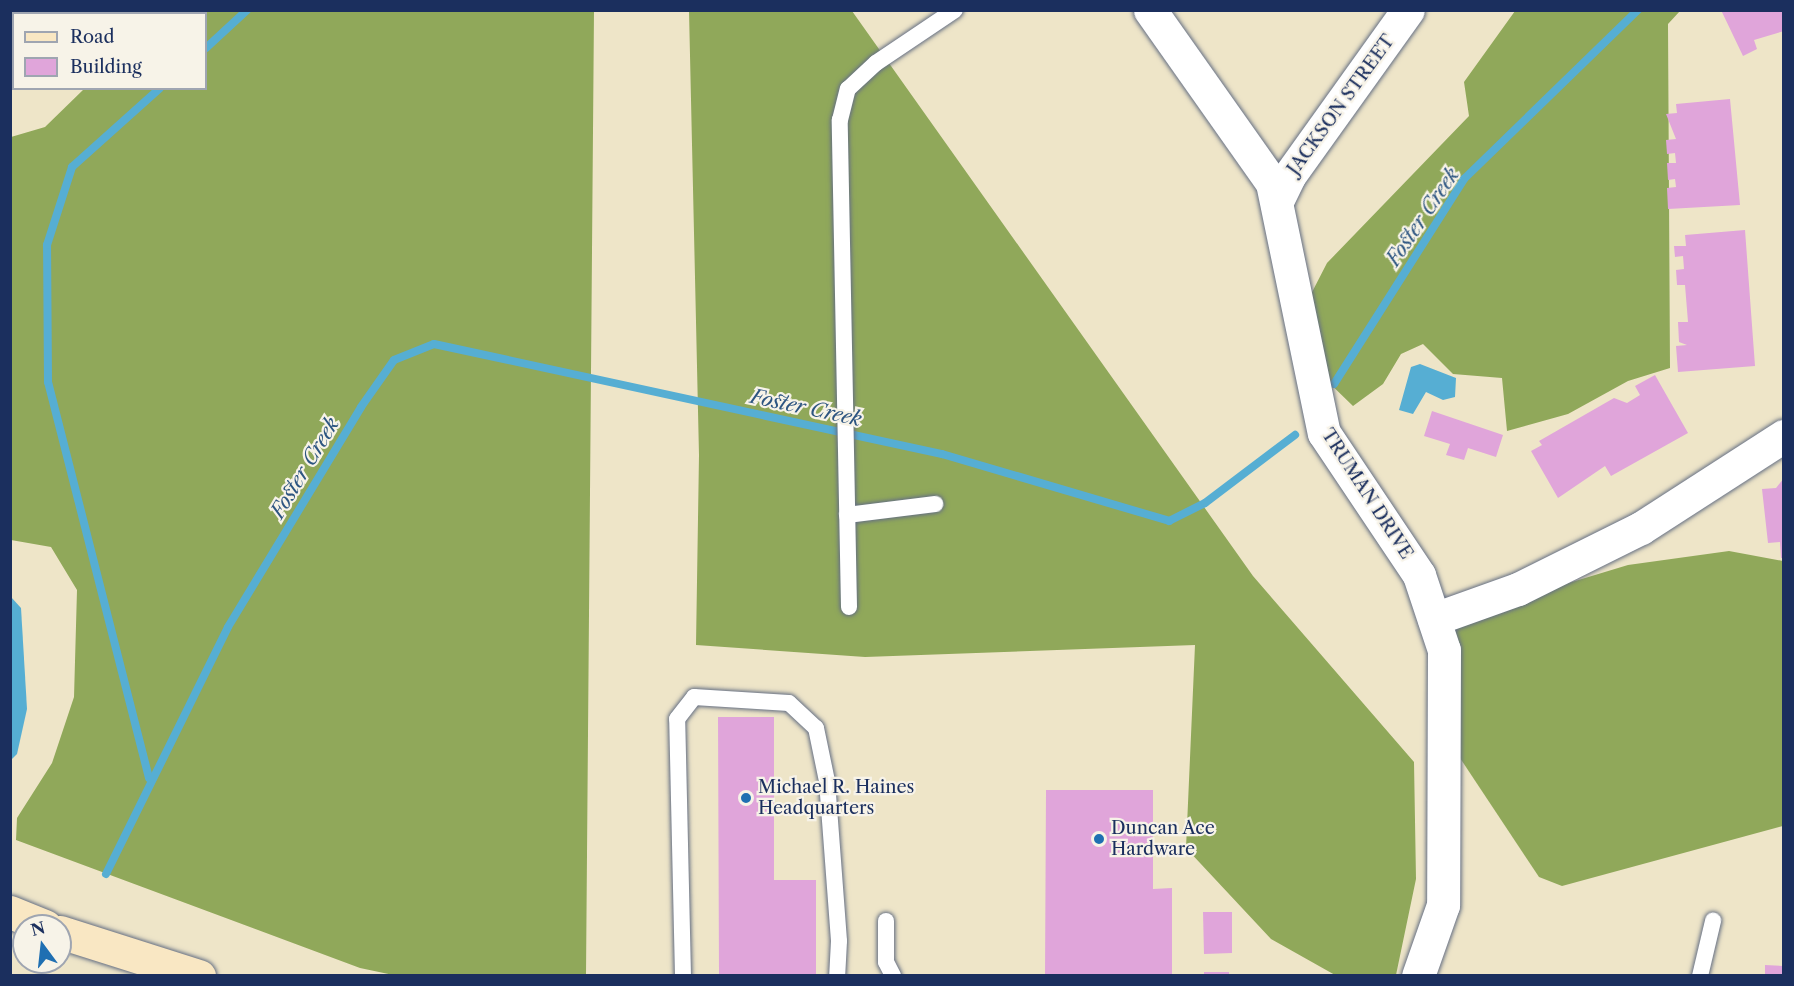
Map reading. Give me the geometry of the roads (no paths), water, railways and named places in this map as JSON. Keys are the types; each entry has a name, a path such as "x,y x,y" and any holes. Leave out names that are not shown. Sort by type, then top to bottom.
{"main road":[{"path":"72,936 197,975"}],"street":[{"name":"TRUMAN DRIVE","path":"1150,10 1272,183 1324,433 1419,575 1444,650 1443,905 1418,975"},
{"name":"JACKSON STREET","path":"1277,201 1289,176 1408,10"},
{"path":"1434,619 1518,589 1641,528 1784,436"},
{"path":"1433,932 1434,975"}],"lane":[{"path":"849,607 840,120 848,89 876,63 955,10"},
{"path":"847,515 935,504"},
{"path":"683,975 677,719 694,697 789,703 816,728 827,781 839,941 837,975"},
{"path":"886,921 886,962 893,975"},
{"path":"1700,975 1713,921"}],"water":[{"path":"1420,364 1456,378 1455,397 1443,400 1426,392 1413,414 1399,410 1411,367"},
{"path":"11,597 21,608 27,709 17,754 11,760"}],"waterway":[{"name":"Foster Creek","path":"207,47 247,10"},
{"name":"Foster Creek","path":"1334,384 1464,179 1638,10"},
{"name":"Foster Creek","path":"149,778 48,382 47,245 72,167 158,90"},
{"name":"Foster Creek","path":"106,874 228,627 361,407 394,360 434,344 942,454 1169,521 1205,503 1295,435"}],"place":[{"name":"Michael R. Haines Headquarters","path":"746,798"},
{"name":"Duncan Ace Hardware","path":"1099,839"}]}
